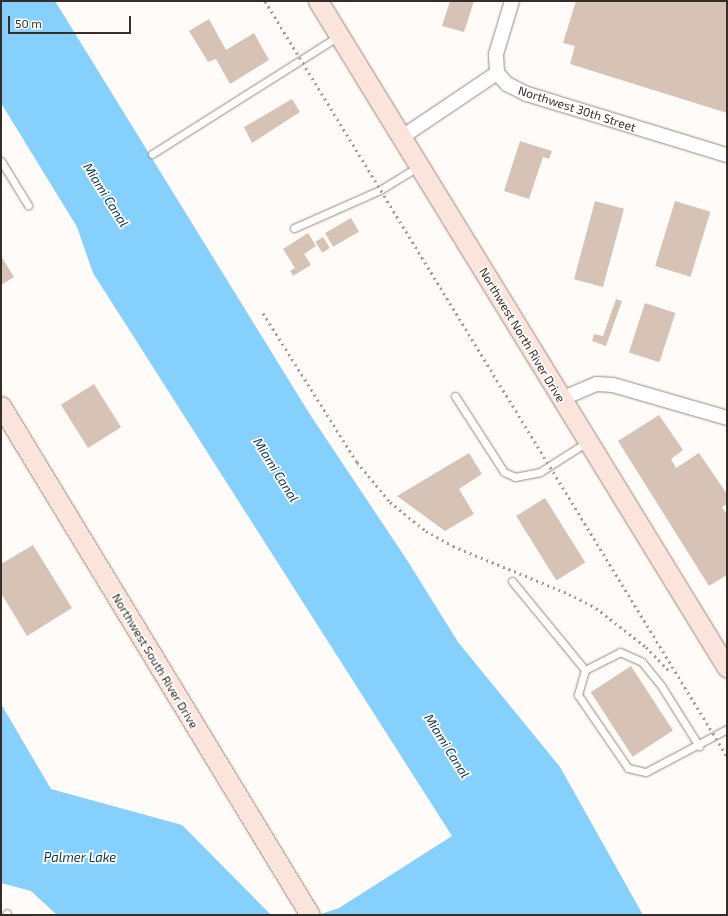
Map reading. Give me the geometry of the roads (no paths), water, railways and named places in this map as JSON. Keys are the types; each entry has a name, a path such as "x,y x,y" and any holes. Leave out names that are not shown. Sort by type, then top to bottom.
{"main road":[{"name":"Northwest North River Drive","path":"318,1 587,442 727,668"},
{"name":"Northwest South River Drive","path":"1,406 307,910"}],"street":[{"path":"402,137 497,73 496,54 512,1"},
{"name":"Northwest 30th Street","path":"497,73 507,84 527,94 727,155"},
{"path":"561,399 596,384 613,385 727,418"}],"lane":[{"path":"152,154 340,36"},
{"path":"1,161 28,205"},
{"path":"294,228 380,190 419,166"},
{"path":"455,396 504,472 515,477 540,472 587,442"},
{"path":"512,581 585,670"},
{"path":"698,746 662,687 642,662 620,652 585,670 578,695 628,768 646,772 698,746 727,729"}],"water":[{"name":"Miami Canal","path":"1,1 55,1 309,413 407,560 458,642 560,767 643,915 318,915 339,908 452,836 93,273 77,227 1,103"},
{"name":"Palmer Lake","path":"1,704 51,789 182,825 271,915 57,915 31,891 1,883"}],"railway":[{"path":"265,1 727,756"},
{"path":"263,313 357,462 390,502 426,531 453,546 569,594 596,608 646,647 671,673"}]}
